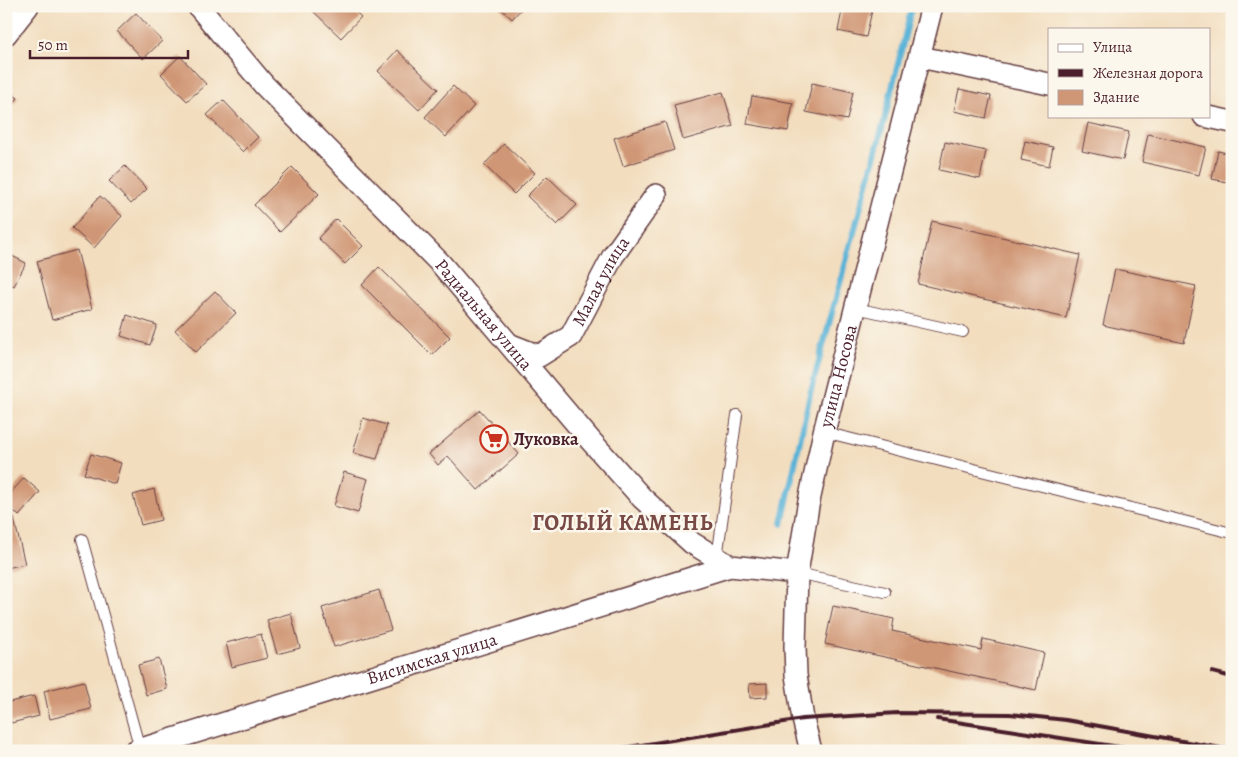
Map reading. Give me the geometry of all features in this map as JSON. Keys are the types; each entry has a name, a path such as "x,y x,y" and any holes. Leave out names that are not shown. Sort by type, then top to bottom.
{"street":[{"path":"6,34 28,6"},
{"name":"Радиальная улица","path":"198,6 264,85 435,258 642,498 692,543 724,562 797,573"},
{"name":"улица Носова","path":"811,751 803,719 796,675 797,573 808,506 824,432 932,6"},
{"path":"920,56 1048,84"},
{"path":"1210,117 1232,122"},
{"name":"Малая улица","path":"508,344 539,356 572,336 613,256 656,195"},
{"name":"Висимская улица","path":"137,750 724,562"}],"lane":[{"path":"856,308 963,332"},
{"path":"724,562 737,415"},
{"path":"824,432 1232,533"},
{"path":"82,539 137,750"},
{"path":"797,573 885,592"}],"building":[{"path":"313,6 350,6 361,17 341,38 311,9"},
{"path":"498,6 524,6 512,19"},
{"path":"843,6 873,6 866,37 838,31"},
{"path":"136,13 162,41 143,59 117,31"},
{"path":"397,50 438,89 419,110 378,71"},
{"path":"180,56 206,84 187,101 161,74"},
{"path":"812,83 853,92 847,120 806,112"},
{"path":"453,86 474,106 446,137 425,117"},
{"path":"6,89 18,98 6,113"},
{"path":"959,89 991,96 986,118 954,111"},
{"path":"723,92 733,126 683,140 674,105"},
{"path":"752,96 793,103 788,131 747,124"},
{"path":"223,100 258,137 243,152 207,115"},
{"path":"665,122 674,150 623,166 614,138"},
{"path":"1088,123 1129,132 1123,160 1082,151"},
{"path":"1148,134 1206,147 1199,175 1142,162"},
{"path":"1025,141 1053,147 1049,166 1021,160"},
{"path":"945,142 986,151 980,179 939,170"},
{"path":"504,144 535,173 514,194 484,165"},
{"path":"1218,151 1232,154 1232,183 1212,179"},
{"path":"125,166 147,189 131,204 109,181"},
{"path":"292,167 319,194 280,232 254,205"},
{"path":"547,176 577,205 557,225 527,196"},
{"path":"100,196 122,216 94,248 72,228"},
{"path":"336,219 363,246 345,264 318,238"},
{"path":"932,221 1080,255 1066,318 918,284"},
{"path":"77,250 92,309 52,320 37,261"},
{"path":"10,255 26,263 14,286 6,282 6,263"},
{"path":"379,267 450,337 432,355 362,285"},
{"path":"1115,269 1196,286 1184,343 1103,325"},
{"path":"215,291 236,313 196,352 175,330"},
{"path":"127,315 157,325 150,345 121,336"},
{"path":"480,410 519,454 478,490 448,456 438,465 429,454"},
{"path":"363,418 387,425 377,459 353,453"},
{"path":"91,454 121,463 115,484 84,474"},
{"path":"344,472 368,479 358,513 334,506"},
{"path":"24,478 40,492 19,516 6,504 6,498"},
{"path":"154,489 161,520 141,525 133,495"},
{"path":"13,515 25,564 6,568 6,516"},
{"path":"379,590 391,630 334,647 322,608"},
{"path":"833,606 894,619 892,631 981,650 983,639 1044,653 1036,690 825,644"},
{"path":"291,613 300,648 277,654 267,620"},
{"path":"261,634 267,658 232,667 226,643"},
{"path":"159,659 167,689 146,695 138,665"},
{"path":"84,681 91,709 50,719 44,691"},
{"path":"767,683 767,697 750,698 749,684"},
{"path":"34,696 39,716 11,723 6,703"}],"waterway":[{"path":"782,524 810,394 883,125 912,6"}],"railway":[{"path":"1212,672 1232,677"},
{"path":"604,751 803,719 897,713 1010,714 1066,720 1232,750"},
{"path":"937,719 1146,751"}],"place":[{"name":"Луковка","path":"494,439"}],"district":[{"name":"ГОЛЫЙ КАМЕНЬ","path":"623,522"}]}
